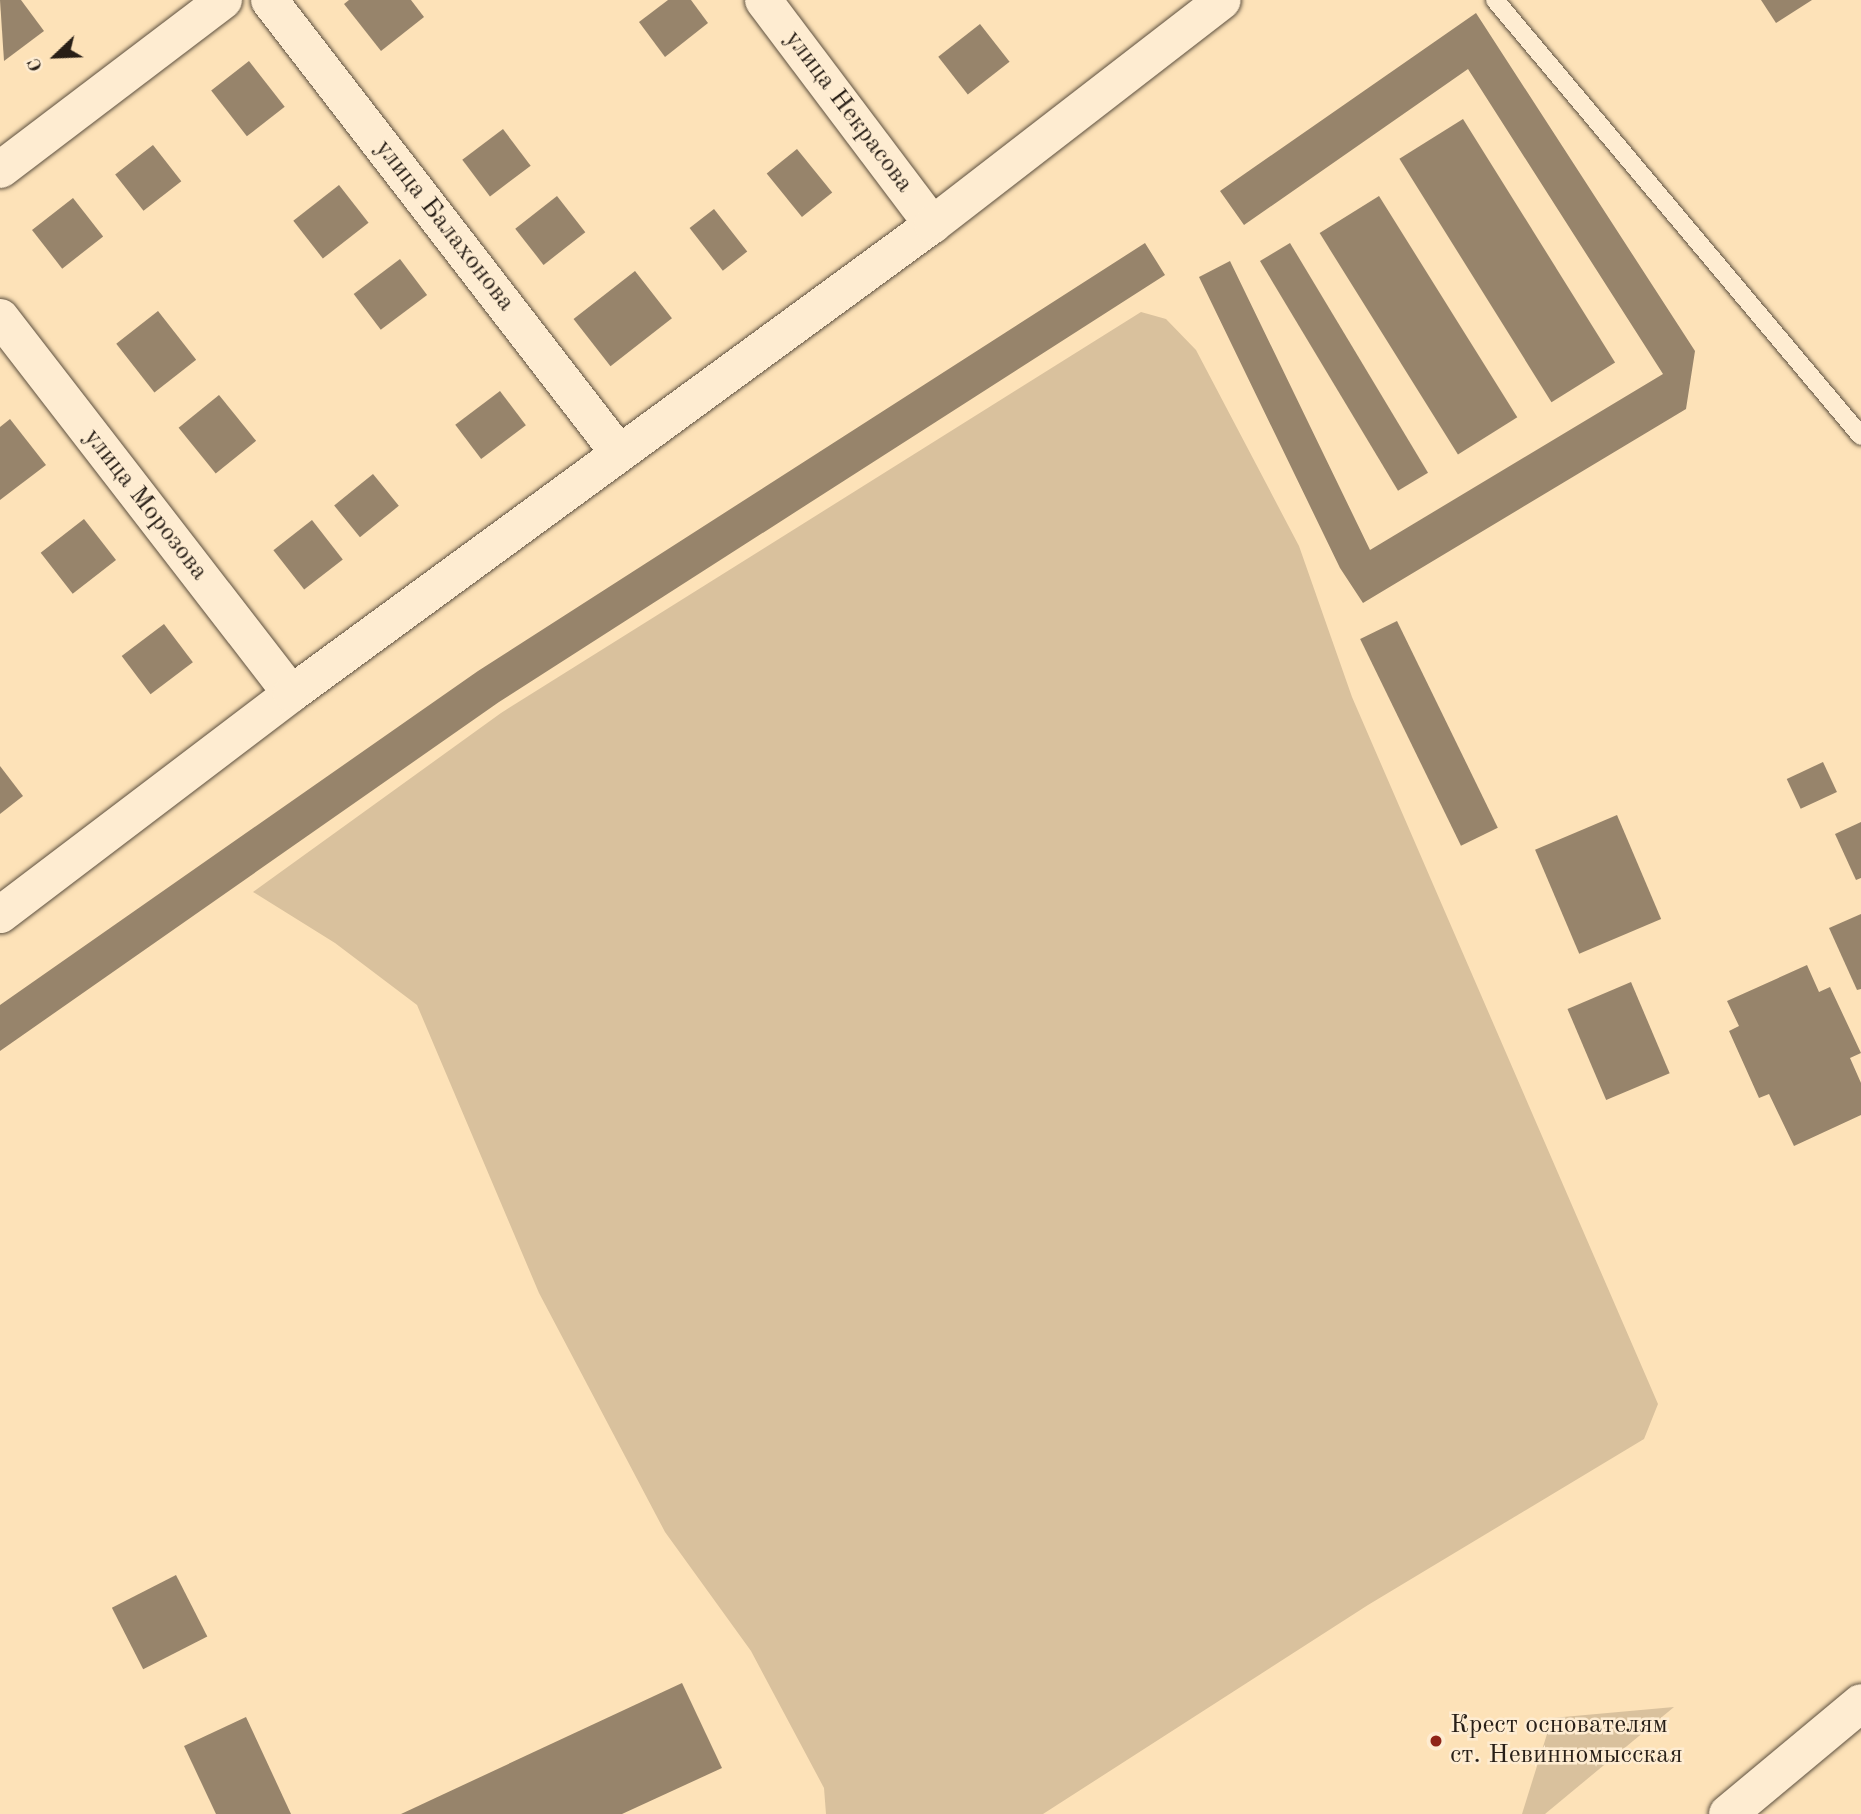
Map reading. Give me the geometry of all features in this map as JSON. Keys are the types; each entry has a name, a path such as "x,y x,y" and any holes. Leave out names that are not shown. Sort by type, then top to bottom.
{"main road":[{"path":"1728,1814 1861,1703"}],"street":[{"path":"0,169 223,0"},
{"name":"улица Балахонова","path":"269,0 618,452"},
{"name":"улица Некрасова","path":"763,0 932,224"},
{"path":"0,914 290,693 932,224 1222,0"},
{"name":"улица Морозова","path":"0,317 290,693"}],"lane":[{"path":"1495,0 1861,436"}],"shaded area":[{"path":"1141,312 1166,319 1196,350 1299,546 1352,697 1658,1404 1644,1439 1368,1605 1043,1814 826,1814 824,1788 751,1651 665,1532 539,1293 417,1005 335,943 253,892 501,713"},
{"path":"1674,1707 1545,1814 1522,1814 1552,1718"}],"building":[{"path":"0,0 21,0 44,31 4,61"},
{"path":"349,0 411,0 424,17 381,51 344,4"},
{"path":"668,0 691,0 708,23 665,57 639,22"},
{"path":"1761,0 1812,0 1776,23"},
{"path":"1476,13 1695,351 1686,409 1363,603 1340,568 1199,277 1230,261 1370,550 1663,374 1468,69 1244,225 1220,191"},
{"path":"980,24 1010,62 968,94 938,57"},
{"path":"249,61 285,107 247,136 211,91"},
{"path":"1463,119 1615,362 1551,402 1399,159"},
{"path":"503,129 531,166 490,196 462,160"},
{"path":"153,145 181,181 143,211 115,175"},
{"path":"797,149 832,193 802,217 767,174"},
{"path":"339,185 369,223 323,259 293,221"},
{"path":"557,196 585,232 544,265 515,229"},
{"path":"1379,196 1517,417 1458,454 1320,233"},
{"path":"73,198 103,237 62,269 32,230"},
{"path":"714,209 747,252 723,271 690,228"},
{"path":"1145,243 1165,275 499,702 0,1051 0,1005 478,671"},
{"path":"1290,243 1428,473 1398,491 1260,261"},
{"path":"400,259 427,295 381,330 354,294"},
{"path":"635,271 672,318 610,366 574,319"},
{"path":"158,311 196,360 154,392 116,344"},
{"path":"500,391 526,425 481,459 455,425"},
{"path":"219,395 256,441 216,474 179,428"},
{"path":"10,419 46,465 0,500 0,427"},
{"path":"373,474 399,506 360,537 334,505"},
{"path":"84,519 116,560 73,594 41,553"},
{"path":"312,520 343,559 304,590 273,550"},
{"path":"1397,621 1498,828 1461,846 1360,639"},
{"path":"164,624 193,662 151,694 122,656"},
{"path":"1823,762 1837,792 1801,809 1787,779"},
{"path":"0,766 23,796 0,814"},
{"path":"1617,815 1661,919 1579,954 1535,850"},
{"path":"1861,822 1861,878 1856,880 1835,834"},
{"path":"1861,914 1861,989 1857,990 1829,928"},
{"path":"1807,965 1819,992 1830,987 1861,1053 1850,1058 1861,1083 1861,1115 1794,1146 1769,1094 1759,1098 1729,1031 1739,1026 1727,1001"},
{"path":"1631,982 1670,1073 1606,1100 1567,1009"},
{"path":"176,1575 207,1636 143,1669 112,1608"},
{"path":"682,1683 722,1768 622,1814 401,1814"},
{"path":"246,1717 291,1814 216,1814 184,1746"}],"place":[{"name":"Крест основателям ст. Невинномысская","path":"1436,1741"}]}
